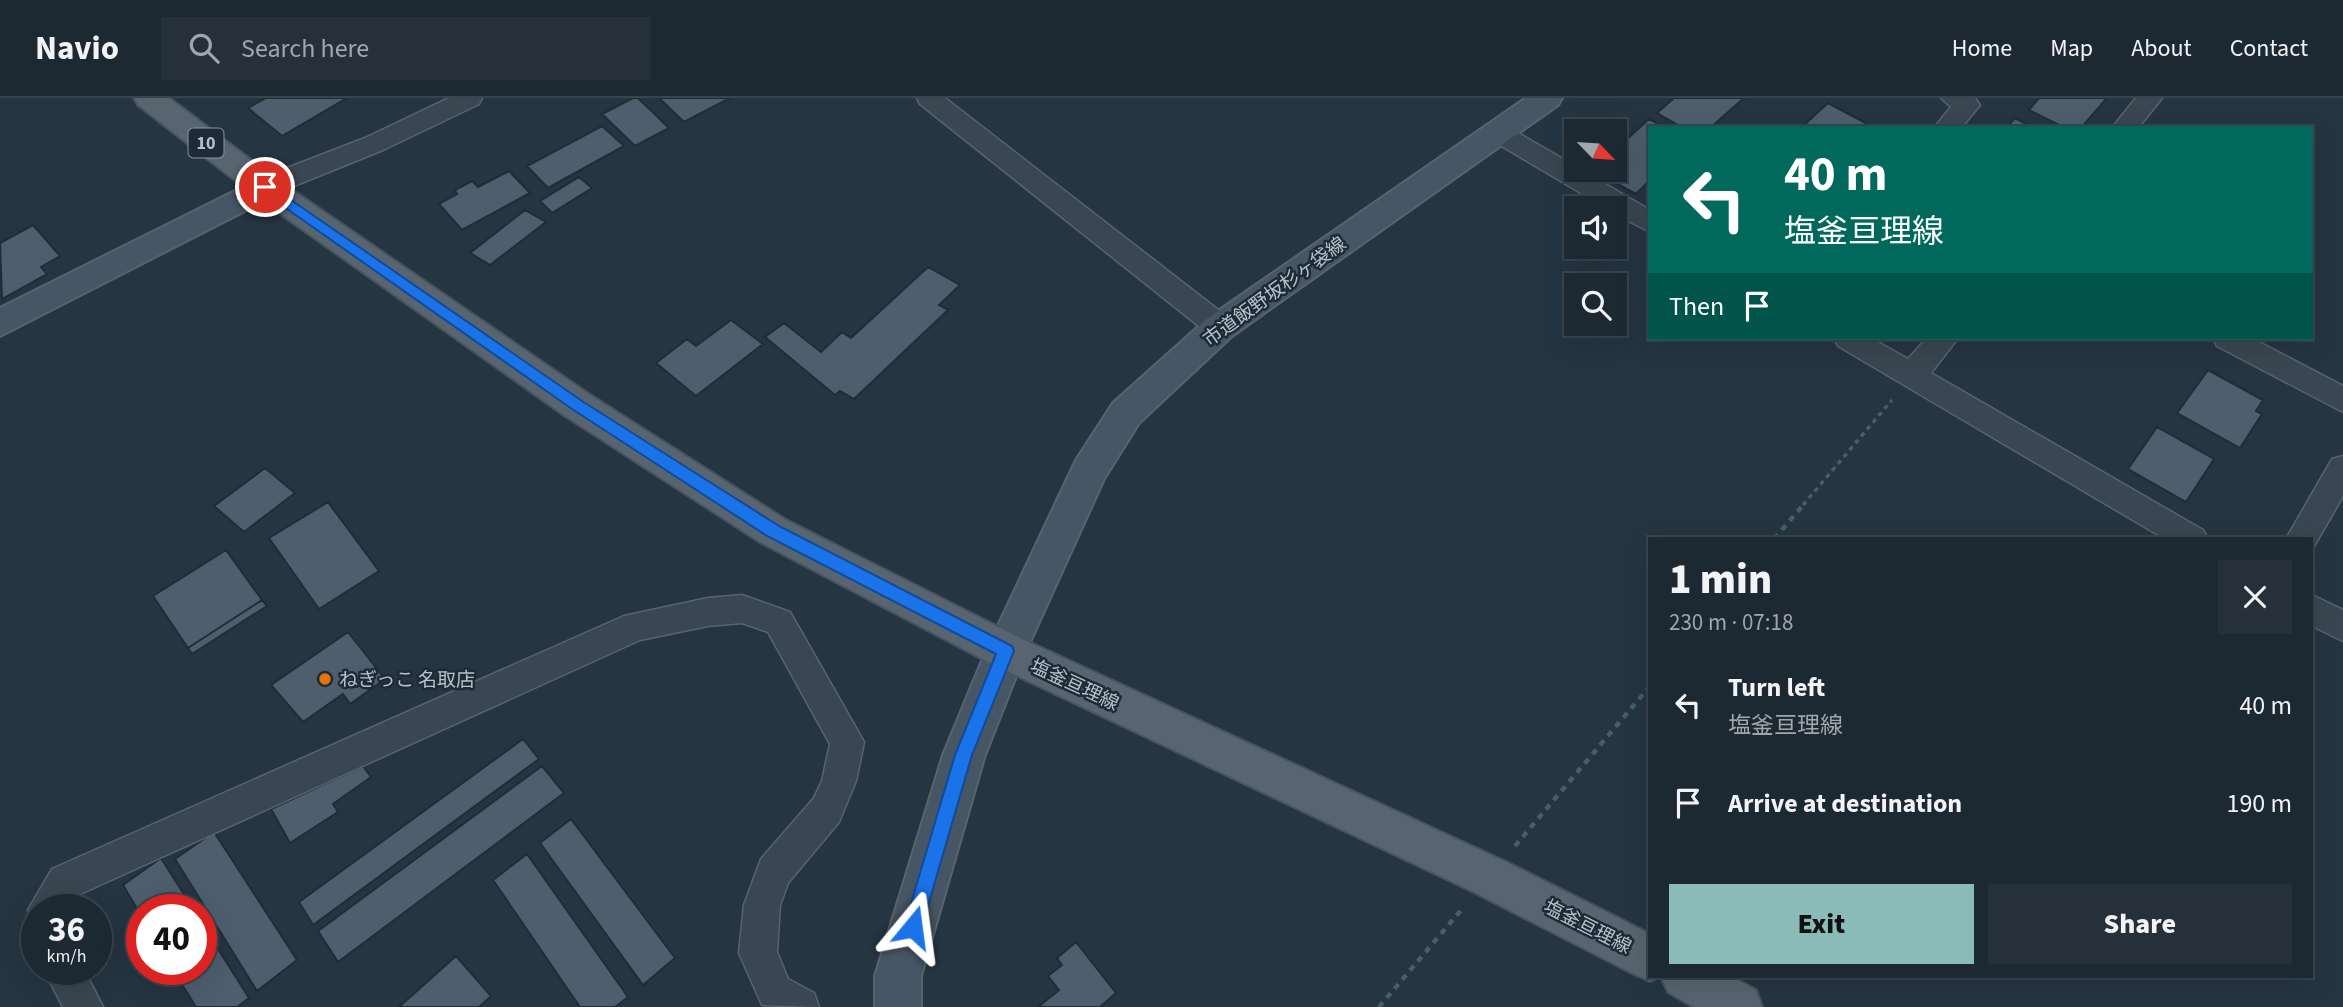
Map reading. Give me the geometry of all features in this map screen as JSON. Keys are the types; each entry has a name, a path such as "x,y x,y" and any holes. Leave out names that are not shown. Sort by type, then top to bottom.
{"main road":[{"name":"塩釜亘理線","path":"149,98 265,187 577,405 773,531 1006,651 1490,877 1648,957"},
{"path":"1688,978 1740,1007"}],"street":[{"path":"0,323 265,187 374,144 470,98"},
{"path":"929,98 1220,327"},
{"name":"市道飯野坂杉ヶ袋線","path":"898,1007 898,976 964,755 1006,651 1089,471 1126,413 1220,327 1546,98"},
{"path":"1948,126 1968,105 1953,98"},
{"path":"2126,126 2150,98"},
{"path":"1497,132 1648,221"},
{"path":"1851,340 2189,537"},
{"path":"1912,375 1942,340"},
{"path":"2231,340 2343,400"},
{"path":"2303,537 2343,468"},
{"path":"57,894 65,882 636,626 742,608 779,622 848,742 839,780 827,810 774,872 762,905 758,953 775,992 800,1007"},
{"path":"2313,610 2343,627"},
{"path":"72,985 84,1007"}],"path":[{"path":"1776,537 1912,375"}],"building":[{"path":"266,98 347,98 282,136 248,108"},
{"path":"638,98 669,128 635,146 602,114"},
{"path":"659,98 730,98 684,122"},
{"path":"1674,98 1744,98 1712,126 1680,126 1657,113"},
{"path":"2039,98 2107,98 2083,126 2061,126 2029,110"},
{"path":"1828,103 1871,126 1803,126"},
{"path":"2015,118 2030,126 2008,126"},
{"path":"1649,119 1661,126 1648,126 1648,182 1636,194 1614,182 1628,182 1628,138"},
{"path":"602,126 624,146 548,188 527,166"},
{"path":"509,171 530,193 462,230 439,204 457,194 455,190 472,181 478,187"},
{"path":"579,177 592,188 552,213 540,201"},
{"path":"525,210 546,222 490,265 470,253"},
{"path":"33,225 60,256 41,267 47,274 2,299 0,243"},
{"path":"928,267 960,285 939,305 948,310 854,399 840,391 835,395 765,337 784,323 821,352 842,332 851,338"},
{"path":"731,320 763,344 696,396 656,363 687,339 696,346"},
{"path":"2208,370 2263,400 2256,411 2262,414 2240,448 2177,413"},
{"path":"2157,427 2214,459 2186,502 2128,469"},
{"path":"265,468 295,493 244,532 214,506"},
{"path":"328,502 379,571 319,609 269,538"},
{"path":"226,550 262,600 188,648 153,596"},
{"path":"262,600 267,606 192,654 188,648"},
{"path":"348,632 385,679 350,704 343,694 303,722 271,685"},
{"path":"523,739 539,759 313,925 299,902"},
{"path":"363,766 371,777 333,804 338,812 290,843 271,809"},
{"path":"542,766 564,793 338,962 318,931"},
{"path":"571,819 675,958 643,985 540,843"},
{"path":"214,832 297,960 257,991 217,927 217,894 197,894 175,859"},
{"path":"527,854 628,997 615,1007 580,1007 493,880"},
{"path":"161,858 184,894 128,894 123,885"},
{"path":"1076,942 1116,993 1100,1007 1038,1007 1059,990 1048,976 1062,965 1057,958"},
{"path":"217,947 249,998 237,1007 196,1007 182,985 217,985"},
{"path":"456,956 491,996 479,1007 399,1007"}],"place":[{"name":"ねぎっこ 名取店","path":"325,679"}],"route":[{"path":"265,187 577,405 773,531 1006,651 964,755 913,927"}]}
